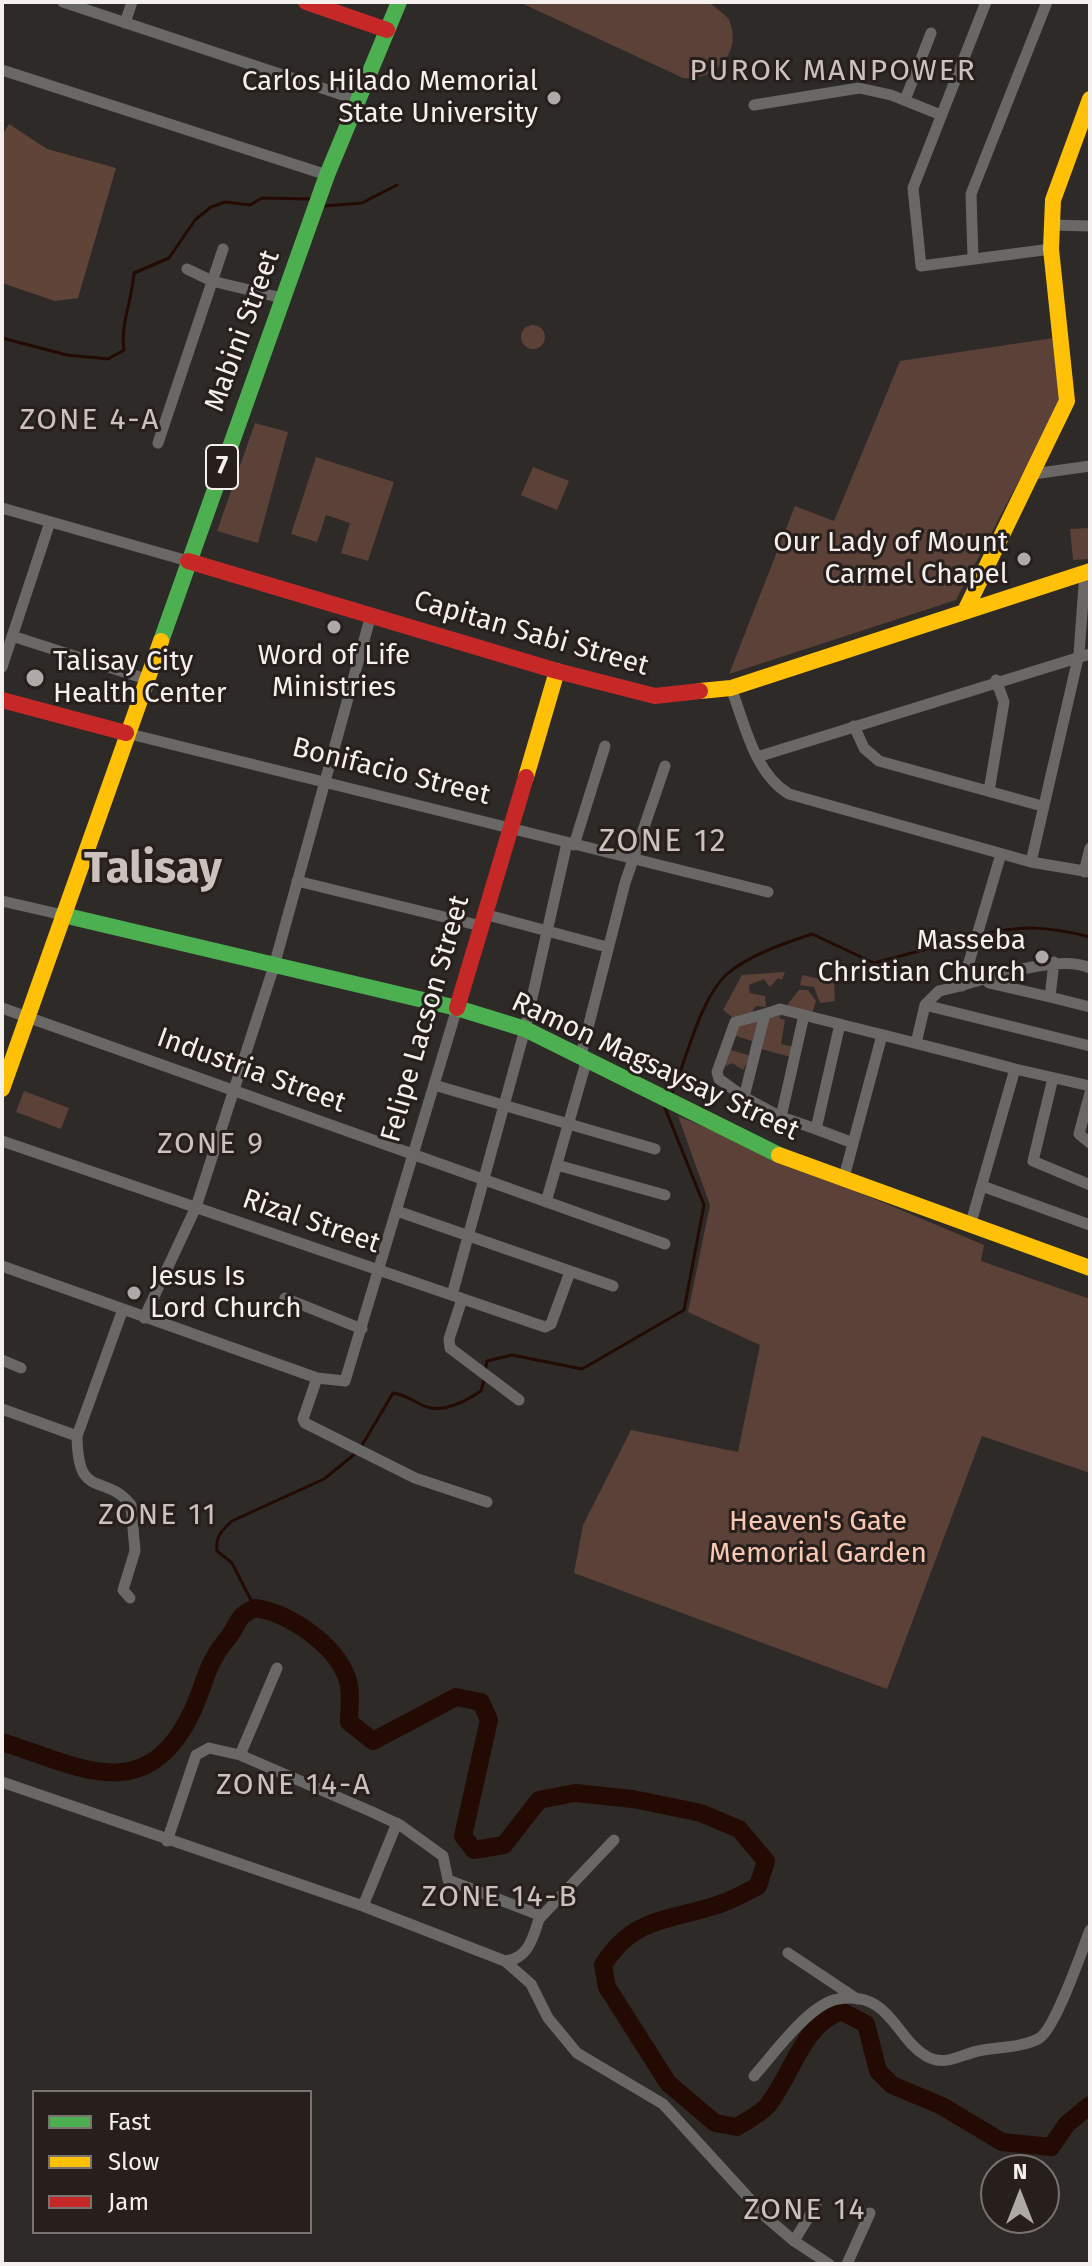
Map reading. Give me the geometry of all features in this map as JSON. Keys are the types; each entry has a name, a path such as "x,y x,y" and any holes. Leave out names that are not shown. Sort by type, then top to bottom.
{"main road":[{"path":"306,2 387,30"},
{"name":"Mabini Street","path":"2,1089 282,298 327,175 399,2"},
{"path":"965,611 1067,401 1051,249 1052,225 1055,190 1090,99"},
{"name":"Capitan Sabi Street","path":"188,561 557,671 655,696 731,688 1088,572"},
{"path":"988,565 987,586 1004,595 1016,594"},
{"name":"Felipe Lacson Street","path":"457,1008 557,671"},
{"name":"Bonifacio Street","path":"2,700 126,733"},
{"name":"Ramon Magsaysay Street","path":"63,915 457,1008 525,1029 741,1139 843,1181 1090,1268"}],"street":[{"path":"63,2 358,100"},
{"path":"125,23 132,2"},
{"path":"986,2 913,188 921,266 1051,249"},
{"path":"973,258 971,194 1047,2"},
{"path":"905,100 931,33"},
{"path":"2,70 327,175"},
{"path":"754,105 845,88 875,90 941,115"},
{"path":"1052,225 1090,226"},
{"path":"158,443 223,249"},
{"path":"187,269 212,281 282,298"},
{"path":"1033,474 1090,466"},
{"name":"Capitan Sabi Street","path":"2,508 188,561"},
{"path":"2,667 50,522"},
{"path":"1031,862 1042,806 1085,654 1088,572"},
{"path":"144,1318 196,1207 234,1091 274,966 371,615"},
{"path":"12,636 146,679"},
{"path":"757,757 1085,654"},
{"path":"989,791 1004,702 996,680"},
{"path":"731,688 757,757 769,779 789,794 1031,862 1087,872 1090,848"},
{"path":"854,726 864,748 879,761 1042,806"},
{"name":"Bonifacio Street","path":"126,733 768,892"},
{"path":"519,1400 448,1344 468,1237 525,1029 545,932 605,746"},
{"path":"546,1202 569,1124 607,947 665,766"},
{"path":"962,986 1001,854"},
{"path":"297,881 607,947"},
{"name":"Ramon Magsaysay Street","path":"2,901 63,915"},
{"path":"916,1043 925,1005 933,993 1054,962 1067,961 1090,968"},
{"path":"1050,997 1054,962"},
{"path":"985,982 1090,1007"},
{"path":"925,1005 1090,1046"},
{"name":"Industria Street","path":"2,1008 665,1244"},
{"name":"Felipe Lacson Street","path":"317,1378 345,1381 457,1008"},
{"path":"853,1143 781,1117 719,1079 717,1072 735,1022 780,1009 1090,1086"},
{"path":"744,1097 765,1014"},
{"path":"781,1117 804,1015"},
{"path":"816,1129 840,1024"},
{"path":"843,1181 882,1035"},
{"path":"970,1226 1015,1069"},
{"path":"1053,1078 1033,1161 1090,1185"},
{"path":"434,1085 655,1149"},
{"path":"1090,1093 1079,1137 1090,1143"},
{"name":"Rizal Street","path":"2,1141 549,1327 570,1272"},
{"path":"557,1165 665,1195"},
{"path":"982,1186 1090,1225"},
{"path":"397,1211 613,1286"},
{"path":"2,1266 317,1378 303,1422 360,1454 440,1489 487,1502"},
{"path":"285,1298 362,1329"},
{"path":"123,1309 77,1436 78,1463 86,1480 131,1505 135,1551 123,1590 130,1598"},
{"path":"2,1360 21,1368"},
{"path":"2,1409 77,1436"},
{"path":"240,1755 277,1668"},
{"path":"167,1841 196,1755 209,1748 240,1755 397,1823 443,1856 448,1880 529,1909 539,1919"},
{"path":"2,1782 363,1906 505,1961 531,1984 548,2018 577,2053 663,2104 767,2218 829,2264"},
{"path":"363,1906 397,1823"},
{"path":"505,1961 520,1957 528,1948 539,1919 614,1840"},
{"path":"788,1953 858,1999 893,2017 919,2050 950,2062 974,2052 1038,2039 1051,2025 1090,1930"},
{"path":"754,2076 817,2007 839,1999 858,1999"},
{"path":"794,2241 816,2205"},
{"path":"847,2264 870,2213"}],"green space":[{"path":"519,2 709,2 728,18 732,30 730,52 716,69 707,74 683,78"},
{"path":"533,325 544,332 545,337 538,348 533,349 522,342 521,337 528,326"},
{"path":"1053,338 1061,401 956,600 729,674 795,506 834,521 900,361"},
{"path":"255,423 288,432 258,543 217,531"},
{"path":"316,457 394,482 368,561 341,553 350,523 326,515 317,542 291,534"},
{"path":"533,467 569,481 557,510 521,495"},
{"path":"1089,528 1090,559 1073,560 1070,529"},
{"path":"785,972 782,980 778,978 770,987 764,979 749,985 750,993 765,996 766,1007 756,1006 752,1012 732,1017 723,1010 742,975"},
{"path":"802,975 834,982 835,1001 820,1003 814,987 800,985"},
{"path":"799,990 808,990 816,1001 812,1014 787,1005"},
{"path":"782,1014 779,1018 785,1020 781,1044 794,1047 791,1057 761,1049 766,1015"},
{"path":"761,1020 753,1055 749,1053 752,1041 736,1036 731,1050 751,1056 743,1070 732,1063 722,1068 736,1023"},
{"path":"24,1091 69,1108 61,1129 16,1112"},
{"name":"Heaven's Gate Memorial Garden","path":"678,1116 984,1245 981,1261 1090,1299 1090,1473 982,1436 887,1689 574,1573 583,1525 631,1430 738,1452 760,1345 688,1312 710,1205"}],"shaded area":[{"path":"9,124 47,149 116,168 78,298 55,301 2,283 2,135"}],"waterway":[{"path":"325,206 362,203 397,185"},
{"path":"2,338 67,355 108,359 124,350 124,331 134,273 169,258 195,220 211,207 225,202 250,205 262,198 311,199"},
{"path":"979,935 1034,928 1090,937"},
{"path":"670,1098 709,999 727,974 746,961 812,934 874,963 972,937"},
{"path":"485,1372 487,1361 512,1355 582,1369 684,1310 704,1205 665,1108"},
{"path":"361,1447 393,1393 431,1408 446,1407 481,1391 484,1379"},
{"path":"255,1608 232,1563 217,1551 220,1534 232,1521 324,1479 356,1453"},
{"path":"2,1742 57,1761 108,1772 131,1770 153,1761 173,1743 191,1714 206,1674 240,1618 255,1608 268,1611 296,1623 332,1653 349,1683 349,1722 373,1741 456,1697 481,1702 489,1720 463,1836 474,1850 504,1845 539,1800 575,1793 633,1799 701,1813 739,1829 766,1861 758,1886 722,1903 639,1929 615,1949 603,1965 607,1987 668,2083 715,2123 737,2127 765,2108 807,2039 827,2018 841,2011 866,2024 878,2071 892,2085 942,2106 1002,2142 1051,2147 1067,2124 1090,2105"}],"traffic: fast":[{"path":"161,641 327,175 399,2"},
{"path":"63,915 457,1008 525,1029 779,1155"}],"traffic: slow":[{"path":"965,611 1067,401 1051,249 1053,200 1090,99"},
{"path":"700,691 731,688 1090,571"},
{"path":"2,1089 161,641"},
{"path":"526,777 557,671"},
{"path":"779,1155 1090,1268"}],"traffic: jam":[{"path":"306,2 387,30"},
{"path":"188,561 557,671 655,696 700,691"},
{"path":"2,700 126,733"},
{"path":"457,1008 526,777"}],"place":[{"name":"Carlos Hilado Memorial State University","path":"554,98"},
{"name":"Our Lady of Mount Carmel Chapel","path":"1024,559"},
{"name":"Word of Life Ministries","path":"334,627"},
{"name":"Talisay City Health Center","path":"35,678"},
{"name":"Masseba Christian Church","path":"1042,957"},
{"name":"Jesus Is Lord Church","path":"134,1293"}],"district":[{"name":"PUROK MANPOWER","path":"833,72"},
{"name":"ZONE 4-A","path":"90,421"},
{"name":"ZONE 12","path":"663,842"},
{"name":"Talisay","path":"153,870"},
{"name":"ZONE 9","path":"211,1145"},
{"name":"ZONE 11","path":"158,1516"},
{"name":"ZONE 14-A","path":"294,1786"},
{"name":"ZONE 14-B","path":"500,1898"},
{"name":"ZONE 14","path":"805,2211"}]}
